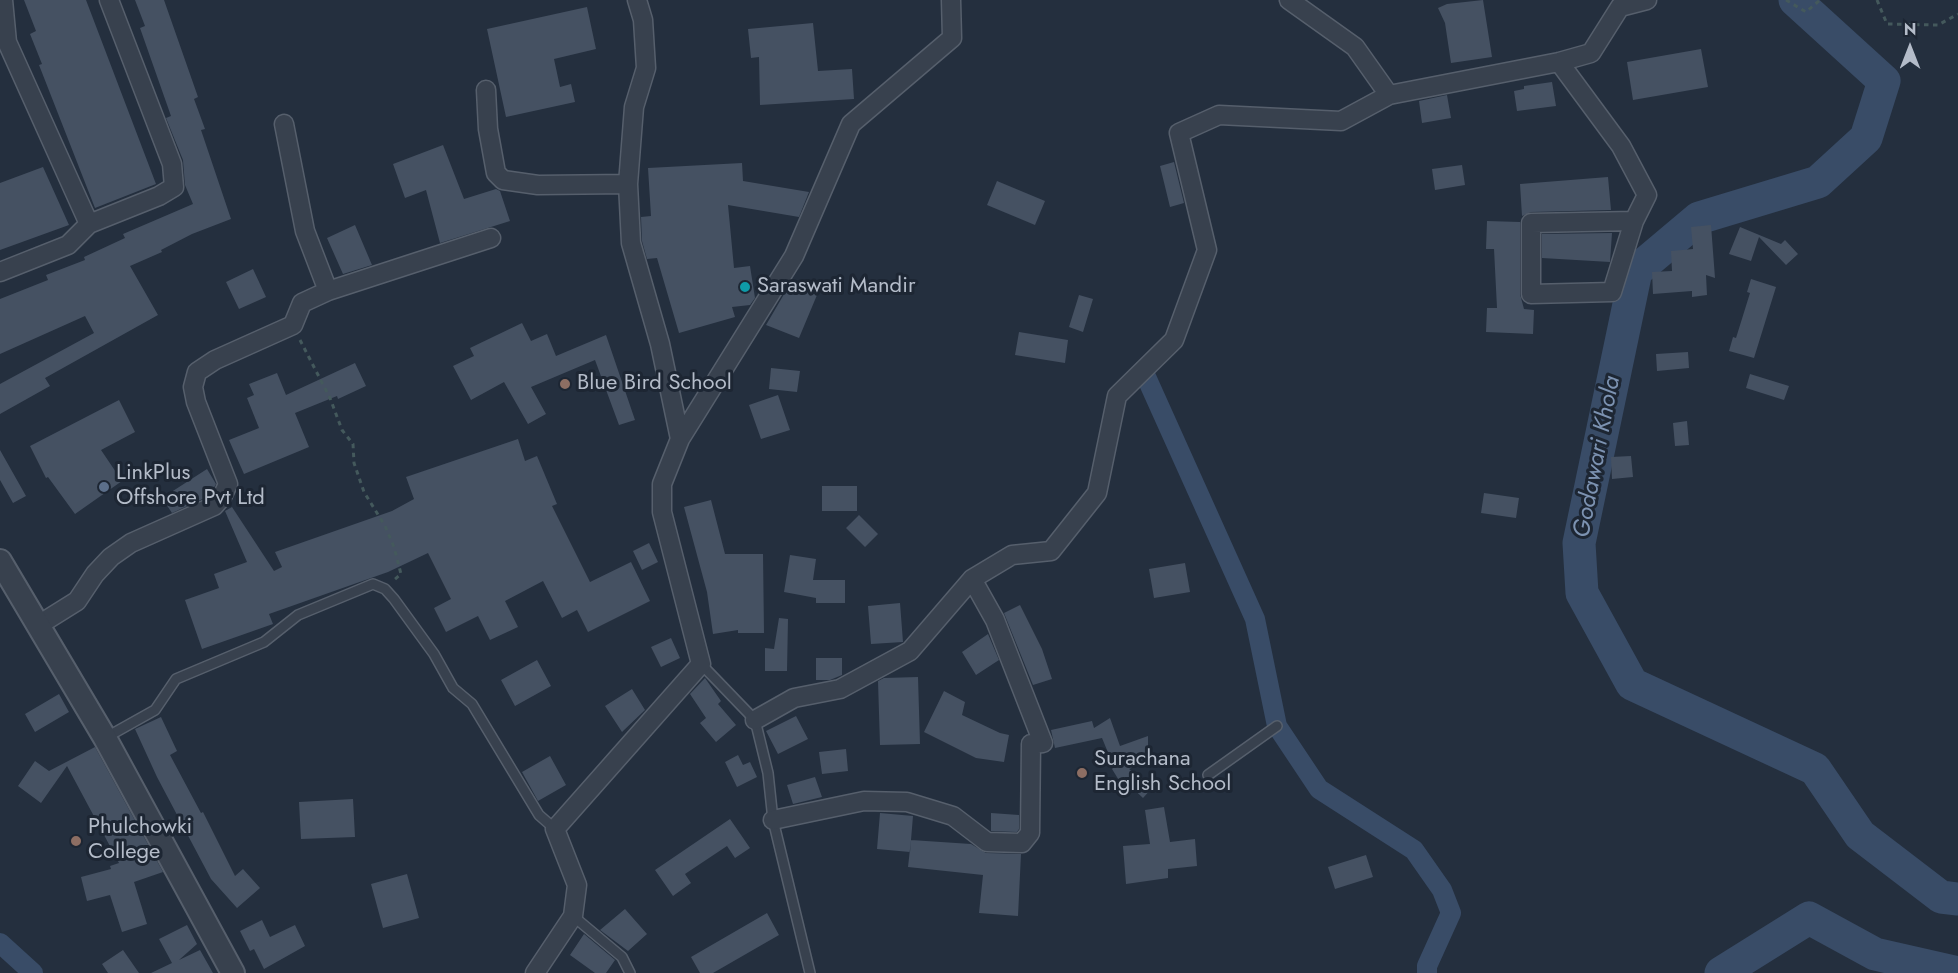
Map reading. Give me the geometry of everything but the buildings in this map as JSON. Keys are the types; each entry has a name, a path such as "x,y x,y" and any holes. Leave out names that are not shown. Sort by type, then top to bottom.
{"street":[{"path":"3,0 7,42 89,224"},
{"path":"0,273 68,245 89,224 159,196 174,187 172,164 109,0"},
{"path":"638,0 643,20 646,68 634,108 628,184 631,243 660,344 680,439"},
{"path":"535,973 573,916 577,885 555,829 702,664 662,512 662,484 680,439 794,256 851,123 952,38 951,0"},
{"path":"1289,0 1355,47 1389,95"},
{"path":"755,720 794,698 840,689 910,651 972,579 1012,555 1051,551 1097,493 1116,396 1174,340 1208,250 1179,134 1219,115 1341,121 1389,95 1559,62 1591,53 1620,7 1647,0"},
{"path":"1559,62 1622,147 1647,195 1634,220 1612,292 1531,294 1531,223 1634,220"},
{"path":"486,90 488,129 496,173 503,180 538,185 628,184"},
{"path":"284,123 305,231 328,291"},
{"path":"37,626 77,601 95,574 111,557 131,543 214,506 222,497 228,484 196,402 193,387 197,372 215,360 293,325 302,303 328,291 491,238"},
{"path":"0,561 105,738 233,973"},
{"path":"772,820 864,801 907,802 953,816 987,842 1022,843 1030,833 1031,744 1043,743 995,620 972,579"}],"lane":[{"path":"105,738 155,710 176,679 264,642 298,615 373,584 385,589 434,654 453,688 472,704 539,815 555,829"},
{"path":"702,664 755,720 768,773 772,820 810,973"},
{"path":"1208,775 1277,726"},
{"path":"573,916 622,957 630,973"}],"path":[{"path":"1786,0 1806,12 1820,0"},
{"path":"1877,0 1887,24 1938,25 1958,14"},
{"path":"293,325 330,398 342,430 353,444 354,464 364,492 385,526 394,548 401,574 385,589"}],"waterway":[{"name":"Godawari Khola","path":"1795,0 1884,81 1866,138 1818,182 1699,218 1636,271 1579,543 1582,593 1632,684 1815,769 1860,835 1941,897 1958,899"},
{"path":"1143,370 1255,619 1277,726 1319,789 1414,850 1442,890 1451,913 1427,966 1427,973"},
{"name":"Godawari Khola","path":"1721,973 1809,918 1875,954 1958,973"},
{"path":"0,943 33,973"}],"place":[{"name":"Saraswati Mandir","path":"745,287"},
{"name":"Blue Bird School","path":"565,384"},
{"name":"LinkPlus Offshore Pvt Ltd","path":"104,487"},
{"name":"Surachana English School","path":"1082,773"},
{"name":"Phulchowki College","path":"76,841"}]}
